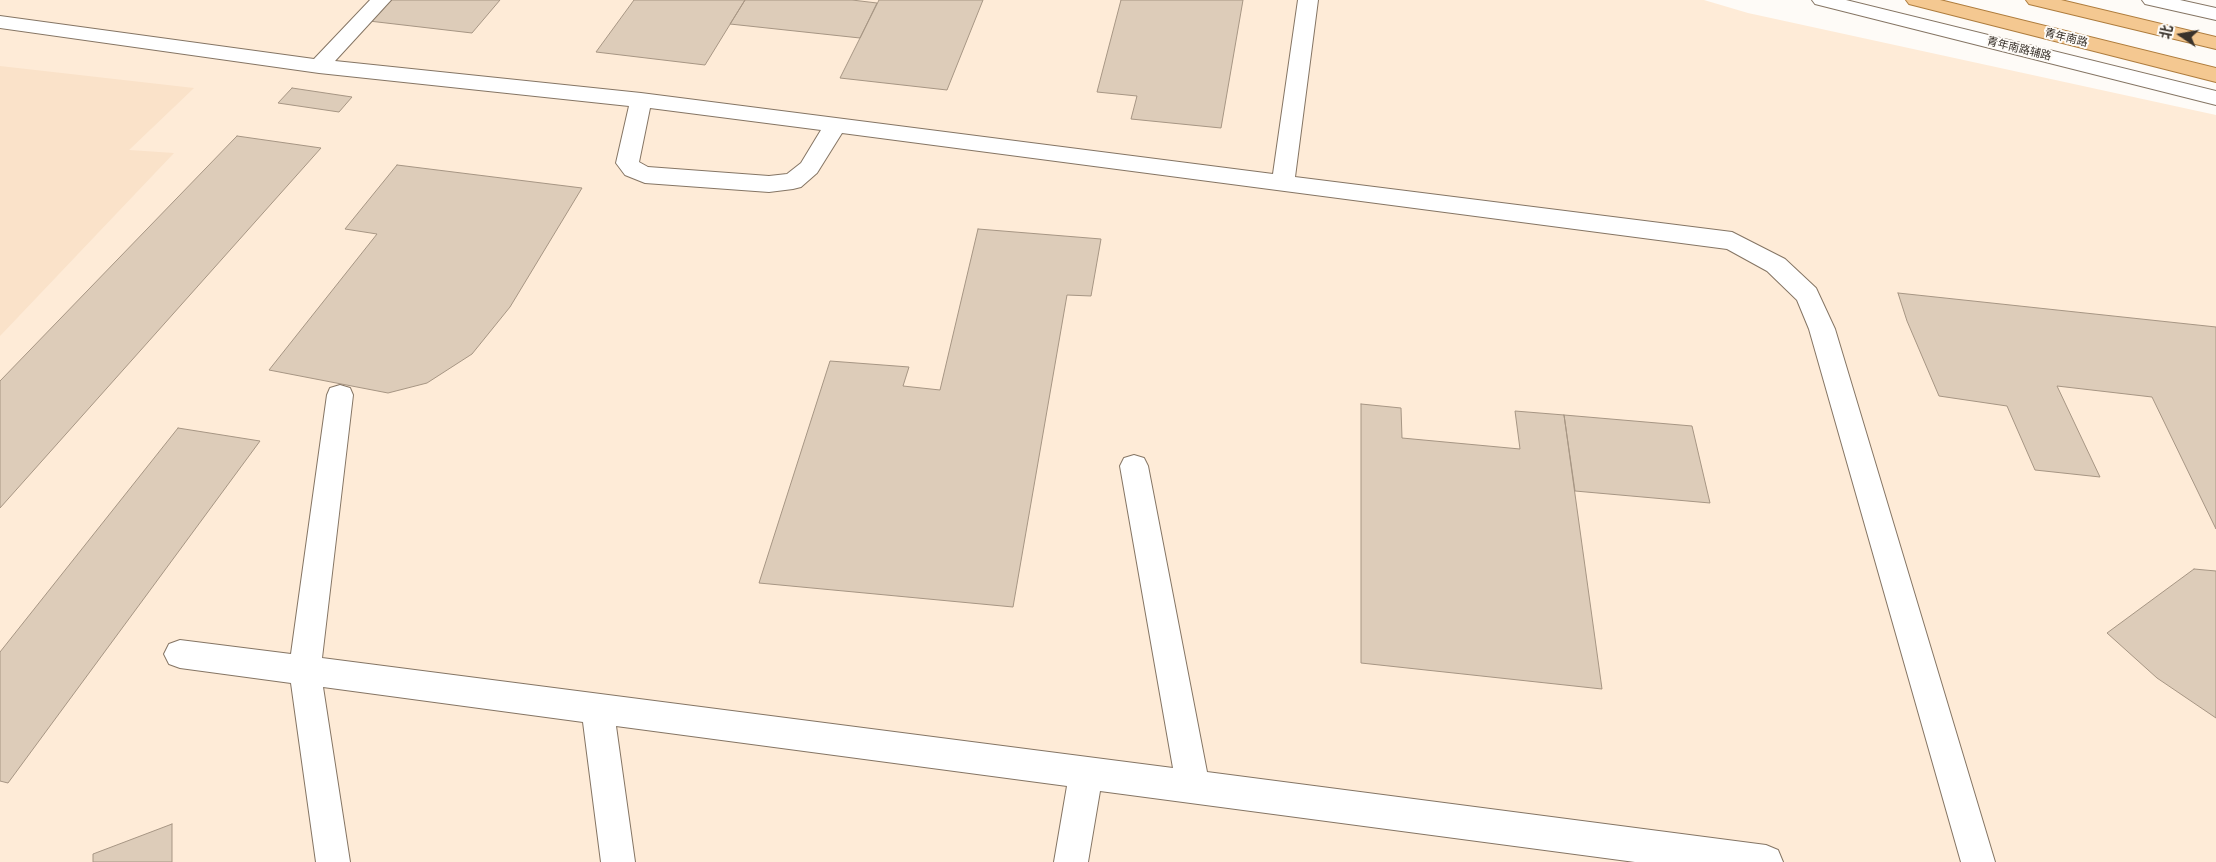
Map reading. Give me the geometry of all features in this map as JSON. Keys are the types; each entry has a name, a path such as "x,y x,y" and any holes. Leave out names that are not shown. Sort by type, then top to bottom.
{"main road":[{"name":"青年南路","path":"1916,0 2216,75"},
{"path":"2036,0 2216,43"}],"lane":[{"path":"318,66 381,0"},
{"path":"1283,183 1308,0"},
{"name":"青年南路辅路","path":"1822,0 2216,98"},
{"path":"2152,0 2216,14"},
{"path":"0,22 318,66 641,100 1732,241 1776,265 1807,295 1822,329 1978,862"},
{"path":"641,100 627,163 633,170 645,175 769,184 793,181 810,168 836,125"},
{"path":"333,862 305,670 340,395"},
{"path":"1134,466 1193,785"},
{"path":"180,654 1193,785 1766,862"},
{"path":"597,708 624,861"},
{"path":"1071,862 1086,772"}],"shaded area":[{"path":"0,0 1704,0 1748,13 2216,115 2216,862 0,862"},
{"path":"0,66 194,88 129,150 174,153 0,336"}],"building":[{"path":"388,0 500,0 472,33 369,21"},
{"path":"634,0 745,0 705,65 596,52"},
{"path":"745,0 852,0 877,3 860,38 730,24"},
{"path":"879,0 983,0 947,90 840,78"},
{"path":"1121,0 1243,0 1221,128 1131,119 1137,96 1097,92"},
{"path":"292,88 352,97 339,112 278,103"},
{"path":"237,136 321,148 0,508 0,381"},
{"path":"397,165 582,188 510,307 472,354 427,383 388,393 269,370 377,234 345,229"},
{"path":"978,229 1101,239 1091,296 1067,295 1013,607 759,583 830,361 909,367 903,386 940,390"},
{"path":"1898,293 2216,327 2216,529 2152,397 2057,386 2100,477 2035,470 2007,406 1939,396 1907,321"},
{"path":"1361,404 1401,408 1402,438 1520,449 1515,411 1564,415 1602,689 1361,663"},
{"path":"1564,415 1692,426 1710,503 1575,491"},
{"path":"178,428 260,441 8,783 0,781 0,652"},
{"path":"2194,569 2216,571 2216,718 2157,678 2107,633"},
{"path":"172,824 172,862 93,862 93,854"}]}
